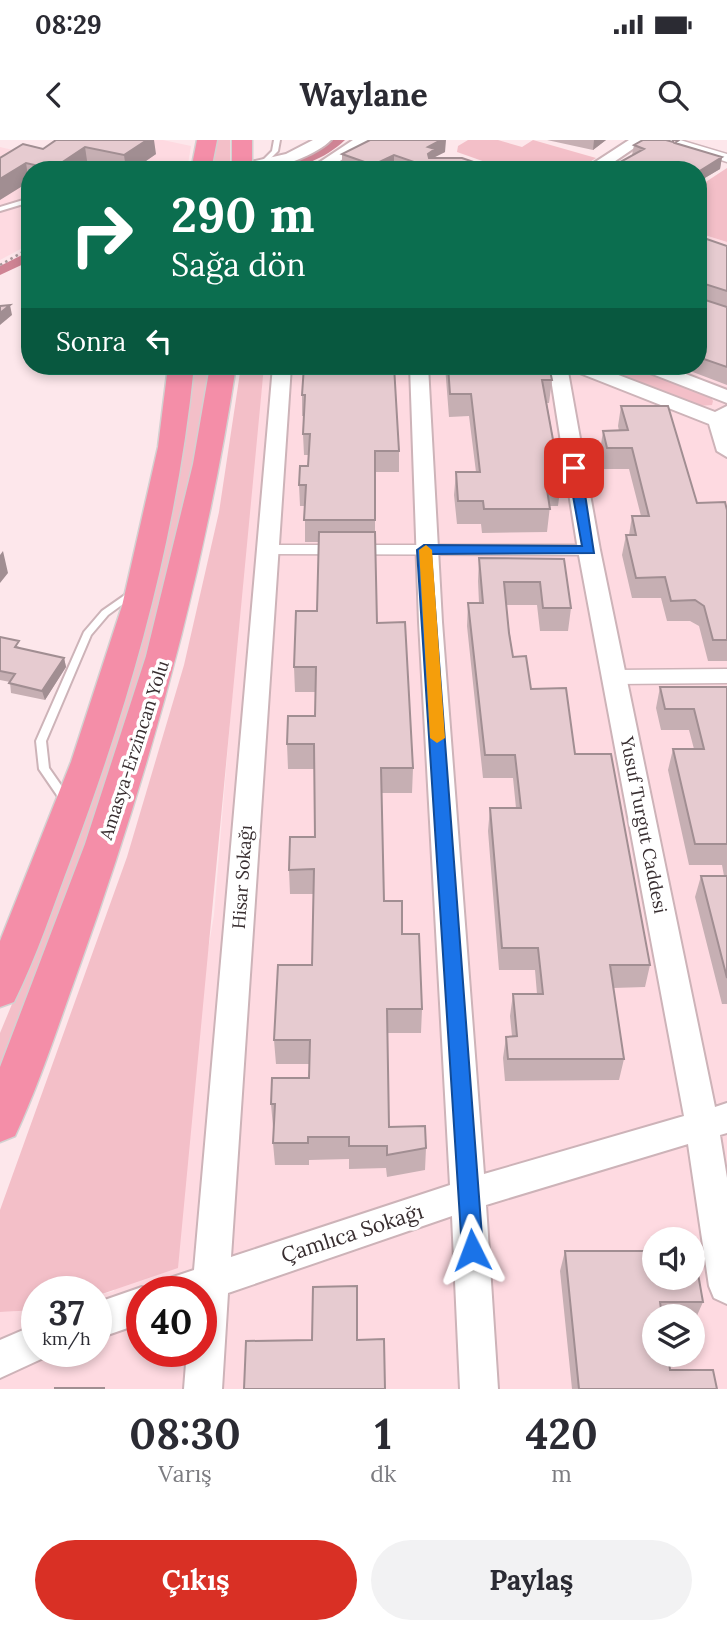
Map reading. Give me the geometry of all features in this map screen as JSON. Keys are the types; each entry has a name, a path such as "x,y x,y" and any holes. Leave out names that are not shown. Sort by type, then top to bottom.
{"highway":[{"path":"203,161 207,140"},
{"path":"242,140 246,161"},
{"path":"0,990 71,807 118,670 143,585 165,483 180,375"},
{"name":"Amasya-Erzincan Yolu","path":"0,1122 91,880 151,701 194,538 221,375"}],"street":[{"path":"278,161 291,158 324,140"},
{"path":"330,161 363,140"},
{"path":"605,161 639,140"},
{"path":"667,140 727,158"},
{"name":"Hisar Sokağı","path":"213,1276 281,375"},
{"path":"419,375 424,550 470,1194 480,1389"},
{"name":"Yusuf Turgut Caddesi","path":"560,375 589,550 615,677 714,1122 727,1286"},
{"path":"604,375 724,419 727,451"},
{"path":"672,375 727,397"},
{"path":"266,550 589,550"},
{"path":"615,677 727,676"},
{"name":"Çamlıca Sokağı","path":"217,1279 470,1194 714,1122"},
{"path":"0,1359 21,1343"},
{"name":"Hisar Sokağı","path":"202,1389 204,1367"}],"lane":[{"path":"259,161 275,151 277,140"},
{"path":"0,209 21,203"},
{"path":"71,807 44,769 41,741 88,634 105,613 143,585"}],"path":[{"path":"0,265 21,253"}],"shaded area":[{"path":"77,140 163,140 191,146 188,161 21,161 21,249 0,260 0,147 51,159"},
{"path":"217,140 230,140 230,161 214,161"},
{"path":"468,140 498,140 522,147 533,140 596,158 591,161 482,161 457,152 458,146"},
{"path":"727,168 727,242 707,236 707,181"},
{"path":"707,236 727,242 727,1389 0,1389 0,1312 21,1311 21,1367 112,1367 112,1292 205,968 214,915 247,516 263,375 707,375"},
{"path":"193,375 208,375 189,488 144,666 77,871 0,1071 0,1033 39,939 153,594 179,477"},
{"path":"240,375 263,375 178,1268 155,1276 126,1276 126,1286 112,1291 112,1276 21,1276 21,1311 0,1312 0,1210 127,857 184,665 219,512"},
{"path":"619,375 654,375 710,396 713,401 712,405 698,406"}],"building":[{"path":"56,140 147,140 124,155 85,147 64,161 21,161 21,166 0,179 0,158 23,144 43,149"},
{"path":"370,140 441,140 428,147 435,149 428,154 429,158 462,158 471,161 411,161 394,155 381,161 362,161 342,154"},
{"path":"643,140 679,140 675,143 722,157 707,166 707,161 622,161 644,149 634,145"},
{"path":"707,239 727,246 727,291 707,285"},
{"path":"707,301 727,307 727,367 707,360"},
{"path":"10,305 0,313 0,306"},
{"path":"303,375 395,375 399,451 375,451 375,520 304,520 306,485 299,485 300,466 308,466 310,434 303,434 305,395 302,395"},
{"path":"449,375 551,375 552,380 542,380 561,483 546,483 550,509 484,509 483,501 458,501 456,472 480,472 471,394 450,394"},
{"path":"621,406 668,406 697,503 725,502 727,640 713,640 704,606 695,600 671,601 665,577 636,578 626,535 636,535 632,516 649,516 632,448 607,448 603,431 628,430"},
{"path":"319,532 375,532 377,623 405,622 413,768 381,768 384,901 402,901 402,934 419,934 422,1009 387,1009 389,1127 425,1126 426,1148 387,1155 387,1146 349,1146 349,1137 308,1137 308,1143 273,1143 275,1104 271,1104 272,1078 309,1078 310,1040 274,1040 278,965 312,965 314,869 289,870 290,837 315,837 314,744 287,744 288,716 315,716 316,667 294,667 296,611 317,611"},
{"path":"479,558 564,559 571,608 543,608 540,582 504,582 509,633 513,657 526,656 531,689 566,688 575,754 611,754 650,965 610,965 624,1059 508,1059 506,1037 517,1036 513,994 543,994 538,948 502,948 490,808 521,808 515,755 485,755 468,603 483,603"},
{"path":"0,637 19,641 15,647 64,658 42,691 9,683 15,674 0,671"},
{"path":"660,687 727,687 727,844 695,844 673,749 704,749 694,709 665,709"},
{"path":"701,876 727,876 727,978"},
{"path":"565,1251 642,1251 642,1290 701,1290 703,1302 642,1304 642,1367 713,1370 717,1389 579,1389"},
{"path":"357,1286 357,1340 384,1339 385,1389 244,1389 246,1341 312,1340 313,1287"},
{"path":"104,1388 104,1389 55,1389"}],"waterway":[{"path":"301,161 339,140"},
{"path":"0,271 21,260"}],"slow traffic":[{"path":"426,550 437,738"}],"route":[{"path":"472,1250 424,550 589,550 574,468"}]}
